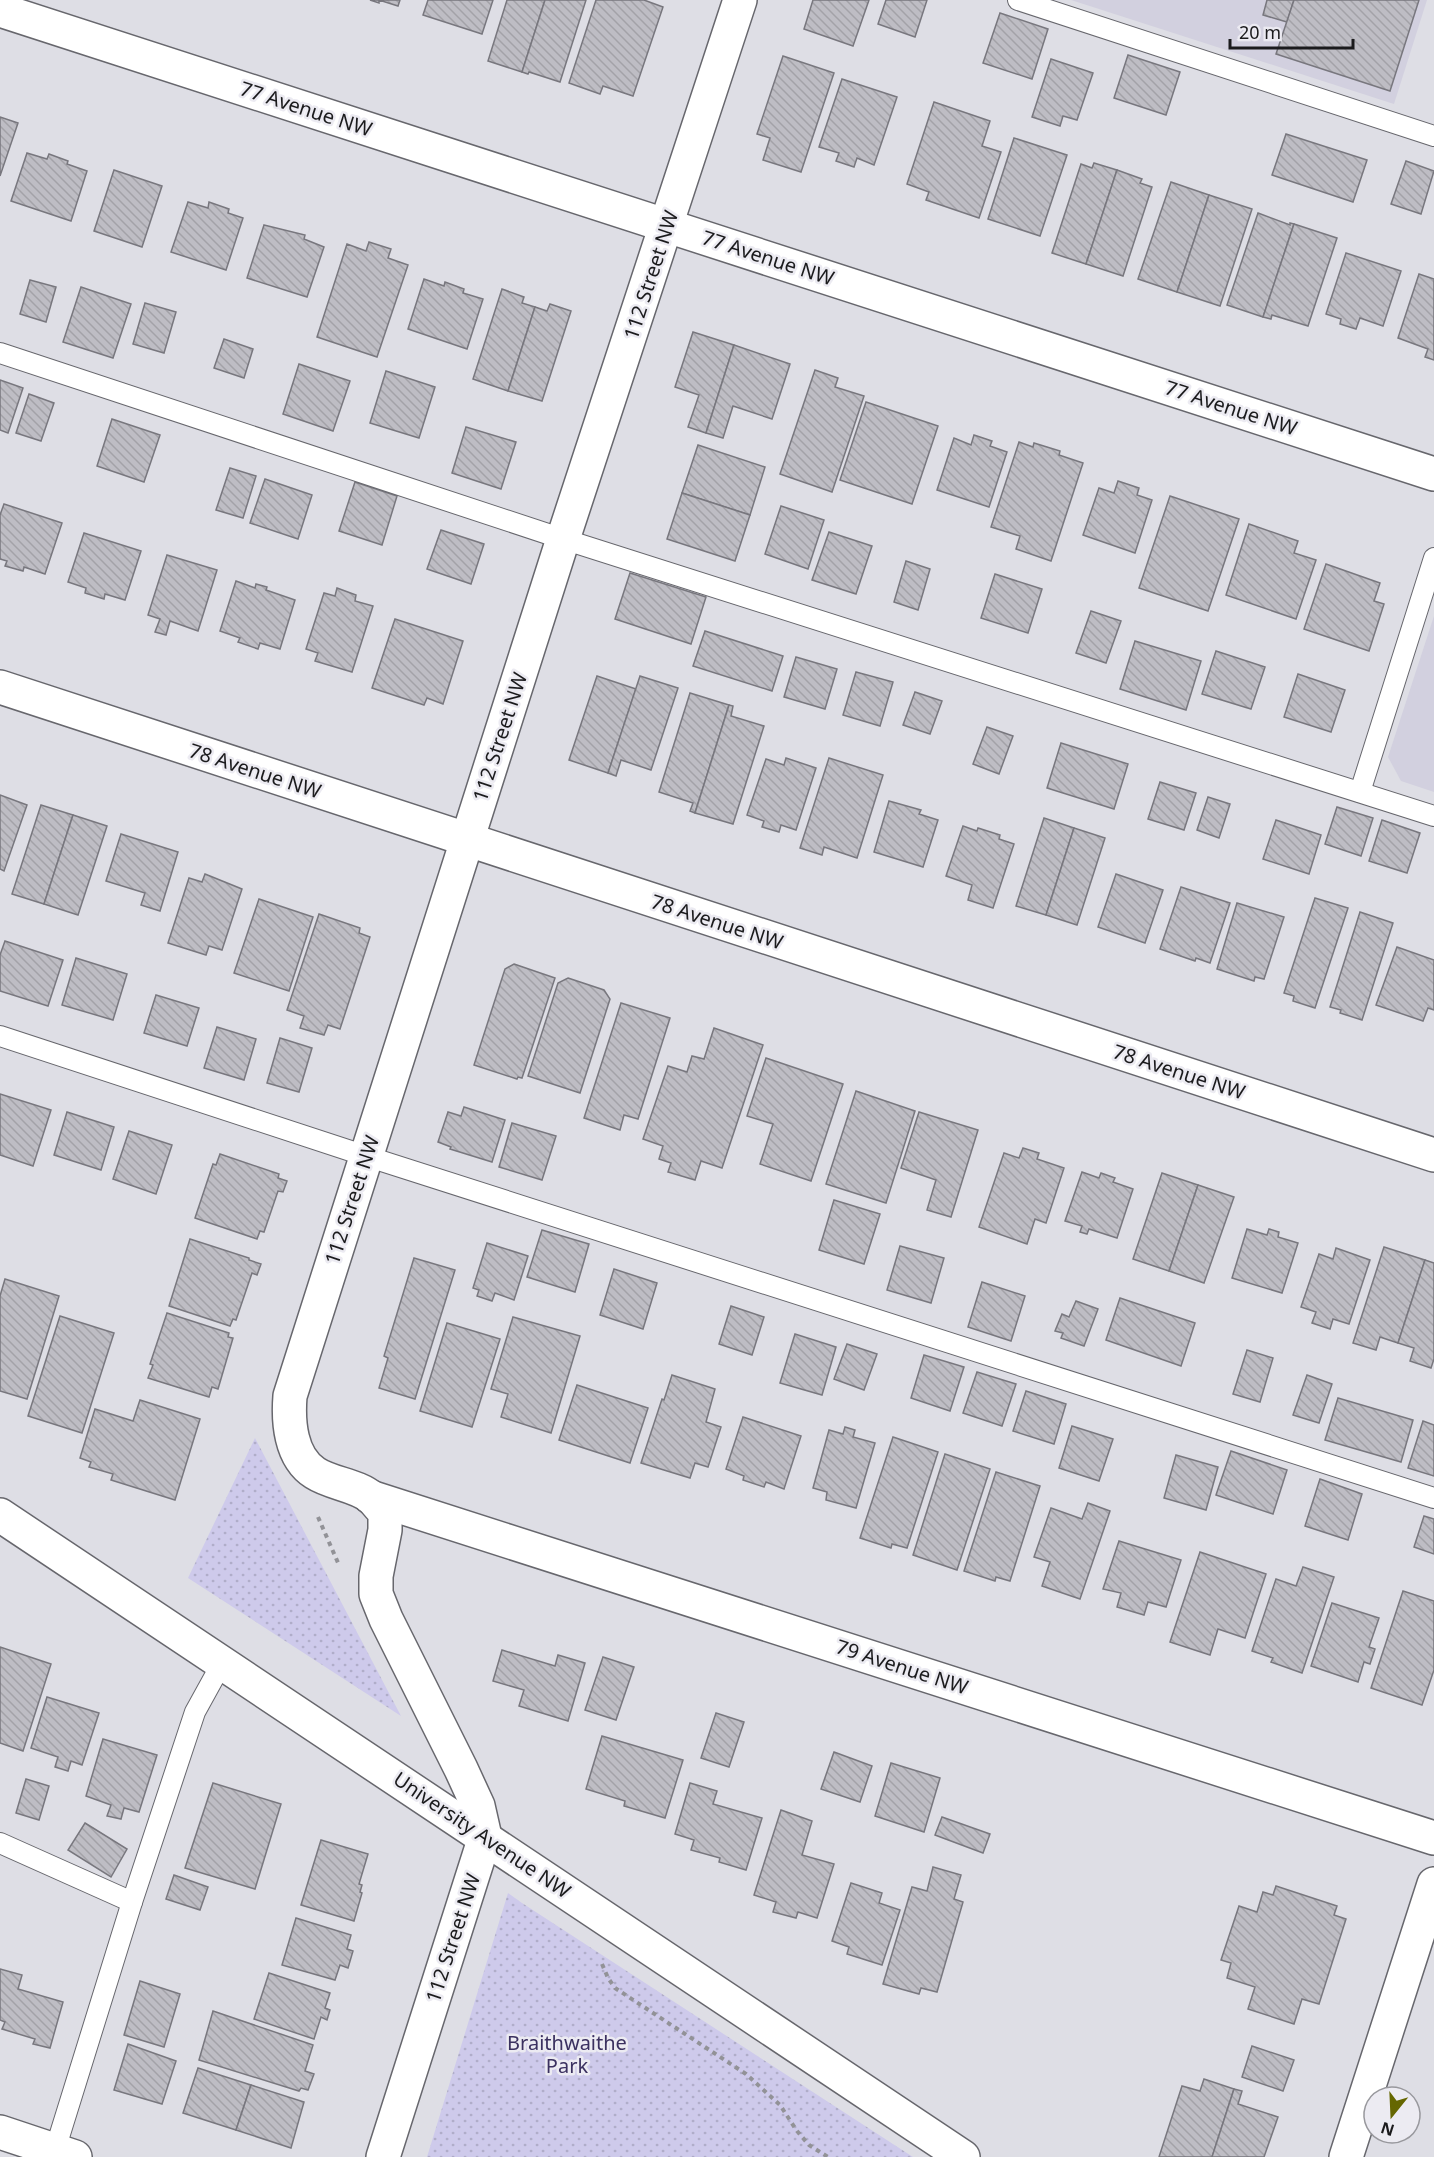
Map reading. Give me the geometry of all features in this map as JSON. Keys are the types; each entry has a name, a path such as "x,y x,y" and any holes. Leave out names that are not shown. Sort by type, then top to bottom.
{"street":[{"name":"112 Street NW","path":"314,1473 303,1460 292,1440 288,1418 290,1396 563,539 668,226 740,0"},
{"name":"77 Avenue NW","path":"0,10 1434,474"},
{"name":"78 Avenue NW","path":"0,687 1434,1155"},
{"path":"314,1473 370,1497 384,1512 385,1530 376,1575 376,1594 386,1619 470,1788 478,1806 485,1837"},
{"name":"79 Avenue NW","path":"370,1497 1434,1838"},
{"name":"University Avenue NW","path":"0,1515 963,2157"},
{"name":"112 Street NW","path":"383,2157 485,1837"},
{"path":"1346,2157 1434,1884"},
{"path":"0,2132 65,2154"}],"lane":[{"path":"1018,0 1065,7 1434,136"},
{"path":"0,353 563,539 1434,816"},
{"path":"1360,792 1434,558"},
{"path":"0,1036 366,1156 1434,1498"},
{"path":"65,2154 132,1902 195,1712 222,1663"},
{"path":"0,1843 132,1902"}],"path":[{"path":"314,1473 314,1509 342,1571 376,1594"},
{"path":"601,1961 615,1988 746,2074 780,2105 809,2145 828,2157"}],"shaded area":[{"path":"1071,0 1427,0 1394,104"},
{"path":"1434,616 1434,792 1401,781 1388,757"}],"green space":[{"path":"255,1438 401,1716 188,1578"},
{"name":"Braithwaithe Park","path":"508,1893 522,1903 913,2157 427,2157"}],"building":[{"path":"379,0 400,0 398,6"},
{"path":"428,0 493,0 482,34 423,15"},
{"path":"507,0 545,0 522,72 488,61"},
{"path":"545,0 586,0 560,82 522,72"},
{"path":"596,0 644,0 663,7 633,96 603,86 600,94 569,83"},
{"path":"813,0 869,0 853,46 804,29"},
{"path":"886,0 927,0 915,37 878,24"},
{"path":"1267,0 1294,0 1287,22 1263,15"},
{"path":"1294,0 1419,0 1390,91 1276,54"},
{"path":"1000,13 1048,29 1032,79 983,63"},
{"path":"1128,55 1180,72 1166,115 1114,98"},
{"path":"783,56 834,73 801,172 763,160 770,138 757,134"},
{"path":"1051,59 1093,73 1077,120 1063,116 1060,126 1032,117"},
{"path":"842,79 897,97 874,165 857,158 854,167 836,161 839,153 819,147"},
{"path":"934,102 990,121 982,146 1001,152 979,218 926,200 929,192 907,184"},
{"path":"0,117 18,123 0,176"},
{"path":"1286,134 1367,160 1353,202 1272,175"},
{"path":"1014,138 1067,155 1040,236 988,219"},
{"path":"27,153 47,159 49,154 87,171 71,221 11,201"},
{"path":"1406,161 1434,171 1421,214 1391,204"},
{"path":"1094,163 1117,170 1086,264 1052,253 1081,164 1092,168"},
{"path":"114,170 162,186 142,247 94,231"},
{"path":"1117,170 1142,179 1140,183 1152,187 1123,276 1086,264"},
{"path":"1171,182 1209,195 1177,292 1138,279"},
{"path":"1209,195 1252,209 1220,306 1177,292"},
{"path":"188,202 208,208 209,202 229,209 228,213 243,218 226,270 171,252"},
{"path":"1258,213 1290,225 1290,223 1294,224 1263,317 1227,305"},
{"path":"1294,224 1337,238 1308,326 1272,315 1271,319 1263,317"},
{"path":"264,225 305,235 304,239 324,247 307,297 247,278"},
{"path":"369,242 391,249 388,258 408,265 377,357 317,337 347,244 366,251"},
{"path":"1346,253 1401,271 1383,326 1360,318 1356,329 1340,324 1341,319 1326,314"},
{"path":"1419,274 1434,279 1434,360 1425,357 1428,349 1398,338"},
{"path":"424,279 444,286 445,282 464,289 463,293 483,299 467,349 408,329"},
{"path":"30,280 56,287 46,322 20,314"},
{"path":"81,287 131,304 113,358 63,342"},
{"path":"502,289 524,297 522,303 535,307 508,391 473,379"},
{"path":"145,303 176,312 164,353 133,344"},
{"path":"550,304 571,311 542,401 508,391 535,307 547,311"},
{"path":"693,332 734,345 706,433 688,427 699,395 675,387"},
{"path":"224,339 253,349 244,378 214,368"},
{"path":"734,345 790,364 772,419 733,406 723,438 706,433"},
{"path":"299,364 350,381 333,431 283,414"},
{"path":"815,370 838,378 835,387 864,396 832,492 780,474"},
{"path":"386,371 435,387 419,438 370,423"},
{"path":"0,380 23,388 8,433 0,430"},
{"path":"29,394 54,403 41,441 16,433"},
{"path":"866,402 938,426 912,504 840,480"},
{"path":"112,419 160,435 144,482 97,466"},
{"path":"466,427 516,442 501,489 452,473"},
{"path":"974,435 992,441 990,446 1007,452 989,507 937,490 954,438 971,445"},
{"path":"1019,442 1033,447 1034,443 1060,451 1059,455 1083,463 1051,561 1016,549 1020,536 991,527"},
{"path":"698,445 765,467 750,515 682,493"},
{"path":"230,468 256,476 243,518 216,510"},
{"path":"265,479 312,495 298,539 250,523"},
{"path":"1118,481 1139,488 1137,495 1152,500 1135,553 1083,535 1099,488 1114,493"},
{"path":"355,482 397,496 382,545 339,531"},
{"path":"682,493 750,515 735,561 667,539"},
{"path":"1170,496 1239,519 1208,611 1139,588"},
{"path":"4,504 62,523 45,574 24,567 23,571 5,566 7,561 0,559 0,515"},
{"path":"781,506 824,520 808,569 765,554"},
{"path":"1249,524 1298,541 1294,553 1316,560 1296,619 1226,595"},
{"path":"441,530 484,544 471,584 427,569"},
{"path":"829,532 872,546 856,594 812,580"},
{"path":"84,533 141,551 125,600 105,594 104,599 85,593 86,588 68,582"},
{"path":"167,555 217,570 198,631 170,621 166,635 155,632 160,619 148,615"},
{"path":"906,561 930,569 918,610 894,602"},
{"path":"1326,564 1380,583 1374,601 1384,604 1369,651 1304,629"},
{"path":"630,573 706,597 691,644 615,619"},
{"path":"995,574 1042,589 1028,633 981,618"},
{"path":"236,581 255,588 256,584 267,587 266,590 295,600 280,649 260,643 258,649 238,642 240,638 220,631"},
{"path":"337,588 356,595 355,601 373,606 352,672 315,661 318,653 306,649 324,593 335,596"},
{"path":"1091,611 1121,621 1106,663 1076,653"},
{"path":"395,619 463,641 443,704 427,698 424,705 372,688"},
{"path":"705,631 783,656 772,691 693,666"},
{"path":"1135,641 1201,661 1186,710 1120,689"},
{"path":"1216,651 1265,667 1251,709 1202,694"},
{"path":"796,657 837,669 825,709 784,697"},
{"path":"856,672 893,682 880,726 843,715"},
{"path":"1298,674 1345,690 1331,732 1284,717"},
{"path":"597,676 636,689 608,773 569,760"},
{"path":"640,676 678,688 651,770 621,760 616,776 608,773"},
{"path":"915,692 942,701 930,734 903,725"},
{"path":"690,693 729,705 695,813 690,811 693,803 659,792"},
{"path":"729,705 733,706 731,716 764,726 733,824 695,813"},
{"path":"987,727 1013,736 999,774 973,764"},
{"path":"1061,743 1128,764 1114,809 1047,788"},
{"path":"786,758 816,768 796,830 781,825 779,832 762,827 764,821 747,815 766,759 784,765"},
{"path":"829,758 883,775 857,858 824,847 822,855 800,848"},
{"path":"1160,782 1196,793 1184,830 1148,819"},
{"path":"0,795 27,805 4,871 0,869"},
{"path":"1208,797 1230,804 1219,838 1197,830"},
{"path":"889,801 921,810 919,814 938,820 923,867 874,852"},
{"path":"41,805 73,815 44,904 12,894"},
{"path":"1337,807 1373,818 1361,856 1325,844"},
{"path":"73,815 107,826 78,915 44,904"},
{"path":"1044,818 1074,828 1046,915 1016,906"},
{"path":"1276,820 1321,835 1309,874 1263,859"},
{"path":"1382,820 1420,833 1407,873 1369,861"},
{"path":"963,826 1000,835 999,839 1014,844 993,908 968,900 972,885 946,876"},
{"path":"1074,828 1105,838 1077,925 1046,915"},
{"path":"121,834 178,852 160,911 141,905 145,893 106,881"},
{"path":"205,874 242,889 222,950 209,946 206,955 168,943 189,878 202,882"},
{"path":"1116,874 1163,890 1145,943 1098,927"},
{"path":"1181,887 1230,903 1210,963 1196,958 1195,961 1160,949"},
{"path":"1315,898 1348,908 1315,1008 1293,1001 1294,996 1284,993"},
{"path":"259,899 313,917 289,991 234,973"},
{"path":"1237,903 1284,917 1264,979 1255,977 1254,981 1217,969"},
{"path":"1360,912 1393,923 1362,1020 1330,1007"},
{"path":"319,914 360,928 359,933 370,937 340,1029 328,1025 324,1035 300,1028 304,1016 287,1010"},
{"path":"5,941 63,960 48,1006 0,991 0,955"},
{"path":"1397,947 1434,960 1434,1010 1428,1008 1423,1021 1376,1005"},
{"path":"76,958 127,974 113,1020 62,1005"},
{"path":"514,964 555,978 522,1078 517,1079 474,1065 505,969"},
{"path":"568,978 604,990 610,999 580,1093 528,1076 558,983"},
{"path":"156,995 199,1008 187,1046 144,1033"},
{"path":"621,1003 670,1018 638,1119 624,1115 620,1130 584,1118"},
{"path":"217,1027 256,1039 244,1080 204,1068"},
{"path":"714,1028 763,1045 722,1168 701,1161 695,1180 668,1172 671,1163 659,1159 663,1146 643,1139 668,1066 687,1072 692,1056 704,1059"},
{"path":"280,1038 312,1048 299,1092 267,1083"},
{"path":"766,1058 843,1084 811,1181 760,1164 773,1124 747,1116"},
{"path":"856,1091 915,1111 886,1203 826,1184"},
{"path":"0,1094 51,1110 33,1166 0,1155"},
{"path":"464,1107 505,1120 492,1162 450,1149 451,1147 438,1142 448,1112 461,1116"},
{"path":"67,1112 114,1127 101,1170 54,1155"},
{"path":"919,1112 978,1130 951,1217 927,1210 936,1180 901,1168"},
{"path":"512,1123 556,1136 542,1180 499,1167"},
{"path":"129,1131 172,1145 156,1194 113,1179"},
{"path":"1023,1148 1039,1153 1037,1159 1064,1168 1046,1223 1035,1219 1027,1244 979,1227 1004,1153 1019,1158"},
{"path":"220,1154 279,1174 278,1178 287,1181 283,1192 278,1191 264,1232 260,1231 257,1239 195,1218 213,1164 216,1165"},
{"path":"1082,1172 1099,1178 1101,1173 1115,1178 1113,1182 1133,1189 1117,1238 1089,1229 1087,1234 1080,1232 1082,1226 1065,1221"},
{"path":"1162,1173 1198,1185 1169,1271 1133,1259"},
{"path":"1198,1185 1234,1197 1204,1283 1169,1271"},
{"path":"834,1200 880,1214 864,1264 819,1250"},
{"path":"1247,1229 1267,1235 1269,1229 1279,1232 1278,1237 1298,1243 1282,1293 1232,1278"},
{"path":"542,1230 589,1244 575,1292 527,1277"},
{"path":"190,1239 261,1264 257,1275 252,1273 236,1320 233,1319 230,1326 169,1306"},
{"path":"487,1243 528,1256 514,1300 495,1293 492,1301 477,1296 479,1290 473,1288"},
{"path":"900,1246 944,1258 931,1303 887,1290"},
{"path":"1384,1247 1425,1260 1398,1343 1380,1337 1376,1350 1353,1343"},
{"path":"1336,1248 1370,1260 1349,1324 1333,1319 1330,1329 1312,1323 1316,1312 1301,1307 1319,1254 1333,1259"},
{"path":"414,1258 455,1270 415,1399 379,1388 388,1358 384,1356"},
{"path":"1425,1260 1434,1263 1434,1359 1431,1368 1410,1361 1414,1348 1398,1343"},
{"path":"614,1269 657,1283 643,1329 600,1315"},
{"path":"5,1279 59,1296 27,1399 0,1391 0,1296"},
{"path":"982,1282 1025,1296 1011,1341 968,1327"},
{"path":"1120,1298 1195,1323 1181,1366 1106,1340"},
{"path":"1076,1301 1098,1309 1084,1346 1061,1338 1063,1333 1055,1331 1062,1314 1069,1317"},
{"path":"731,1306 764,1317 752,1355 719,1344"},
{"path":"167,1313 229,1333 228,1337 233,1338 218,1389 212,1387 209,1397 148,1378 153,1365 150,1364"},
{"path":"60,1316 114,1333 82,1433 28,1416"},
{"path":"513,1317 580,1336 551,1433 501,1417 508,1394 491,1389"},
{"path":"447,1323 500,1339 472,1427 420,1411"},
{"path":"795,1334 836,1347 822,1395 780,1383"},
{"path":"847,1344 877,1354 864,1390 834,1379"},
{"path":"1247,1350 1273,1358 1260,1402 1233,1394"},
{"path":"924,1355 964,1367 950,1411 911,1398"},
{"path":"977,1372 1016,1384 1002,1426 963,1413"},
{"path":"672,1375 715,1389 706,1422 721,1427 708,1467 695,1463 690,1478 641,1463"},
{"path":"1307,1375 1332,1384 1319,1423 1293,1415"},
{"path":"577,1385 648,1408 630,1463 559,1440"},
{"path":"1026,1391 1066,1404 1054,1444 1013,1431"},
{"path":"1338,1398 1413,1420 1401,1462 1325,1440"},
{"path":"140,1400 200,1419 175,1500 111,1480 113,1474 89,1467 91,1462 80,1458 95,1409 133,1421"},
{"path":"743,1417 801,1436 784,1489 766,1482 764,1487 743,1480 744,1476 726,1469"},
{"path":"1423,1421 1434,1425 1434,1476 1408,1468"},
{"path":"1072,1426 1113,1439 1099,1481 1059,1468"},
{"path":"845,1427 855,1430 853,1437 875,1443 856,1508 826,1500 827,1492 813,1488 829,1430 843,1434"},
{"path":"893,1437 938,1452 907,1548 892,1544 891,1548 860,1538"},
{"path":"1231,1451 1287,1470 1273,1514 1216,1495"},
{"path":"945,1454 990,1469 957,1570 913,1555"},
{"path":"1176,1455 1218,1467 1206,1510 1164,1498"},
{"path":"996,1472 1040,1486 1010,1581 996,1577 995,1581 964,1571"},
{"path":"1320,1479 1362,1494 1348,1540 1305,1526"},
{"path":"1088,1503 1110,1511 1080,1599 1042,1586 1050,1562 1034,1557 1051,1508 1082,1519"},
{"path":"1424,1516 1434,1519 1434,1554 1414,1547"},
{"path":"1119,1541 1181,1560 1166,1607 1148,1602 1144,1615 1117,1607 1121,1593 1103,1589"},
{"path":"1200,1552 1266,1574 1245,1638 1218,1629 1210,1655 1170,1642"},
{"path":"1303,1567 1334,1577 1302,1673 1271,1662 1273,1658 1252,1651 1276,1579 1296,1586"},
{"path":"1403,1591 1434,1601 1434,1670 1422,1705 1371,1688"},
{"path":"1332,1603 1379,1618 1369,1647 1375,1649 1370,1664 1364,1662 1358,1682 1311,1666"},
{"path":"0,1647 51,1664 23,1751 0,1743"},
{"path":"502,1650 555,1666 558,1655 585,1663 568,1721 519,1706 524,1690 493,1681"},
{"path":"603,1657 634,1667 616,1720 585,1710"},
{"path":"47,1697 99,1713 82,1765 71,1761 68,1771 55,1767 58,1757 31,1748"},
{"path":"716,1713 744,1722 729,1767 701,1758"},
{"path":"602,1736 683,1760 665,1818 624,1806 625,1801 586,1789"},
{"path":"103,1739 157,1755 139,1812 124,1808 121,1819 107,1816 111,1805 86,1796"},
{"path":"834,1752 872,1766 860,1802 821,1789"},
{"path":"891,1763 940,1778 924,1832 875,1816"},
{"path":"26,1779 49,1786 39,1820 16,1813"},
{"path":"213,1783 281,1804 255,1889 185,1868"},
{"path":"690,1783 717,1791 713,1804 762,1818 746,1870 719,1862 720,1858 691,1850 694,1840 675,1834"},
{"path":"781,1810 812,1821 802,1855 834,1864 817,1918 798,1912 796,1918 773,1912 776,1902 754,1895"},
{"path":"942,1817 990,1834 983,1853 935,1835"},
{"path":"85,1823 127,1849 111,1877 68,1850"},
{"path":"321,1840 368,1854 359,1884 362,1885 360,1892 362,1893 354,1921 301,1905"},
{"path":"933,1867 961,1875 954,1899 963,1902 937,1992 921,1988 919,1994 883,1984 912,1887 927,1891"},
{"path":"174,1875 208,1887 200,1910 166,1899"},
{"path":"851,1883 882,1893 879,1903 900,1910 882,1965 847,1954 849,1947 832,1941"},
{"path":"1276,1886 1337,1906 1334,1915 1346,1919 1319,2004 1302,1999 1294,2024 1248,2009 1255,1987 1227,1978 1231,1963 1221,1960 1239,1906 1257,1912 1263,1892 1273,1895"},
{"path":"296,1918 351,1935 347,1949 353,1951 348,1968 340,1965 335,1980 282,1965"},
{"path":"0,1969 22,1975 18,1989 63,2002 50,2048 33,2044 35,2039 2,2029 5,2022 0,2020"},
{"path":"269,1973 330,1993 325,2008 330,2010 327,2020 321,2017 314,2039 254,2019"},
{"path":"140,1981 180,1994 164,2047 124,2035"},
{"path":"213,2011 313,2045 305,2071 314,2074 308,2090 301,2088 299,2091 199,2060"},
{"path":"128,2044 176,2061 162,2104 114,2090"},
{"path":"1252,2046 1294,2060 1283,2091 1242,2077"},
{"path":"198,2068 251,2085 236,2130 183,2113"},
{"path":"1204,2079 1234,2089 1212,2157 1159,2157 1182,2086 1200,2091"},
{"path":"251,2085 304,2102 291,2148 236,2130"},
{"path":"1234,2089 1242,2091 1238,2104 1278,2117 1264,2157 1212,2157"}]}
